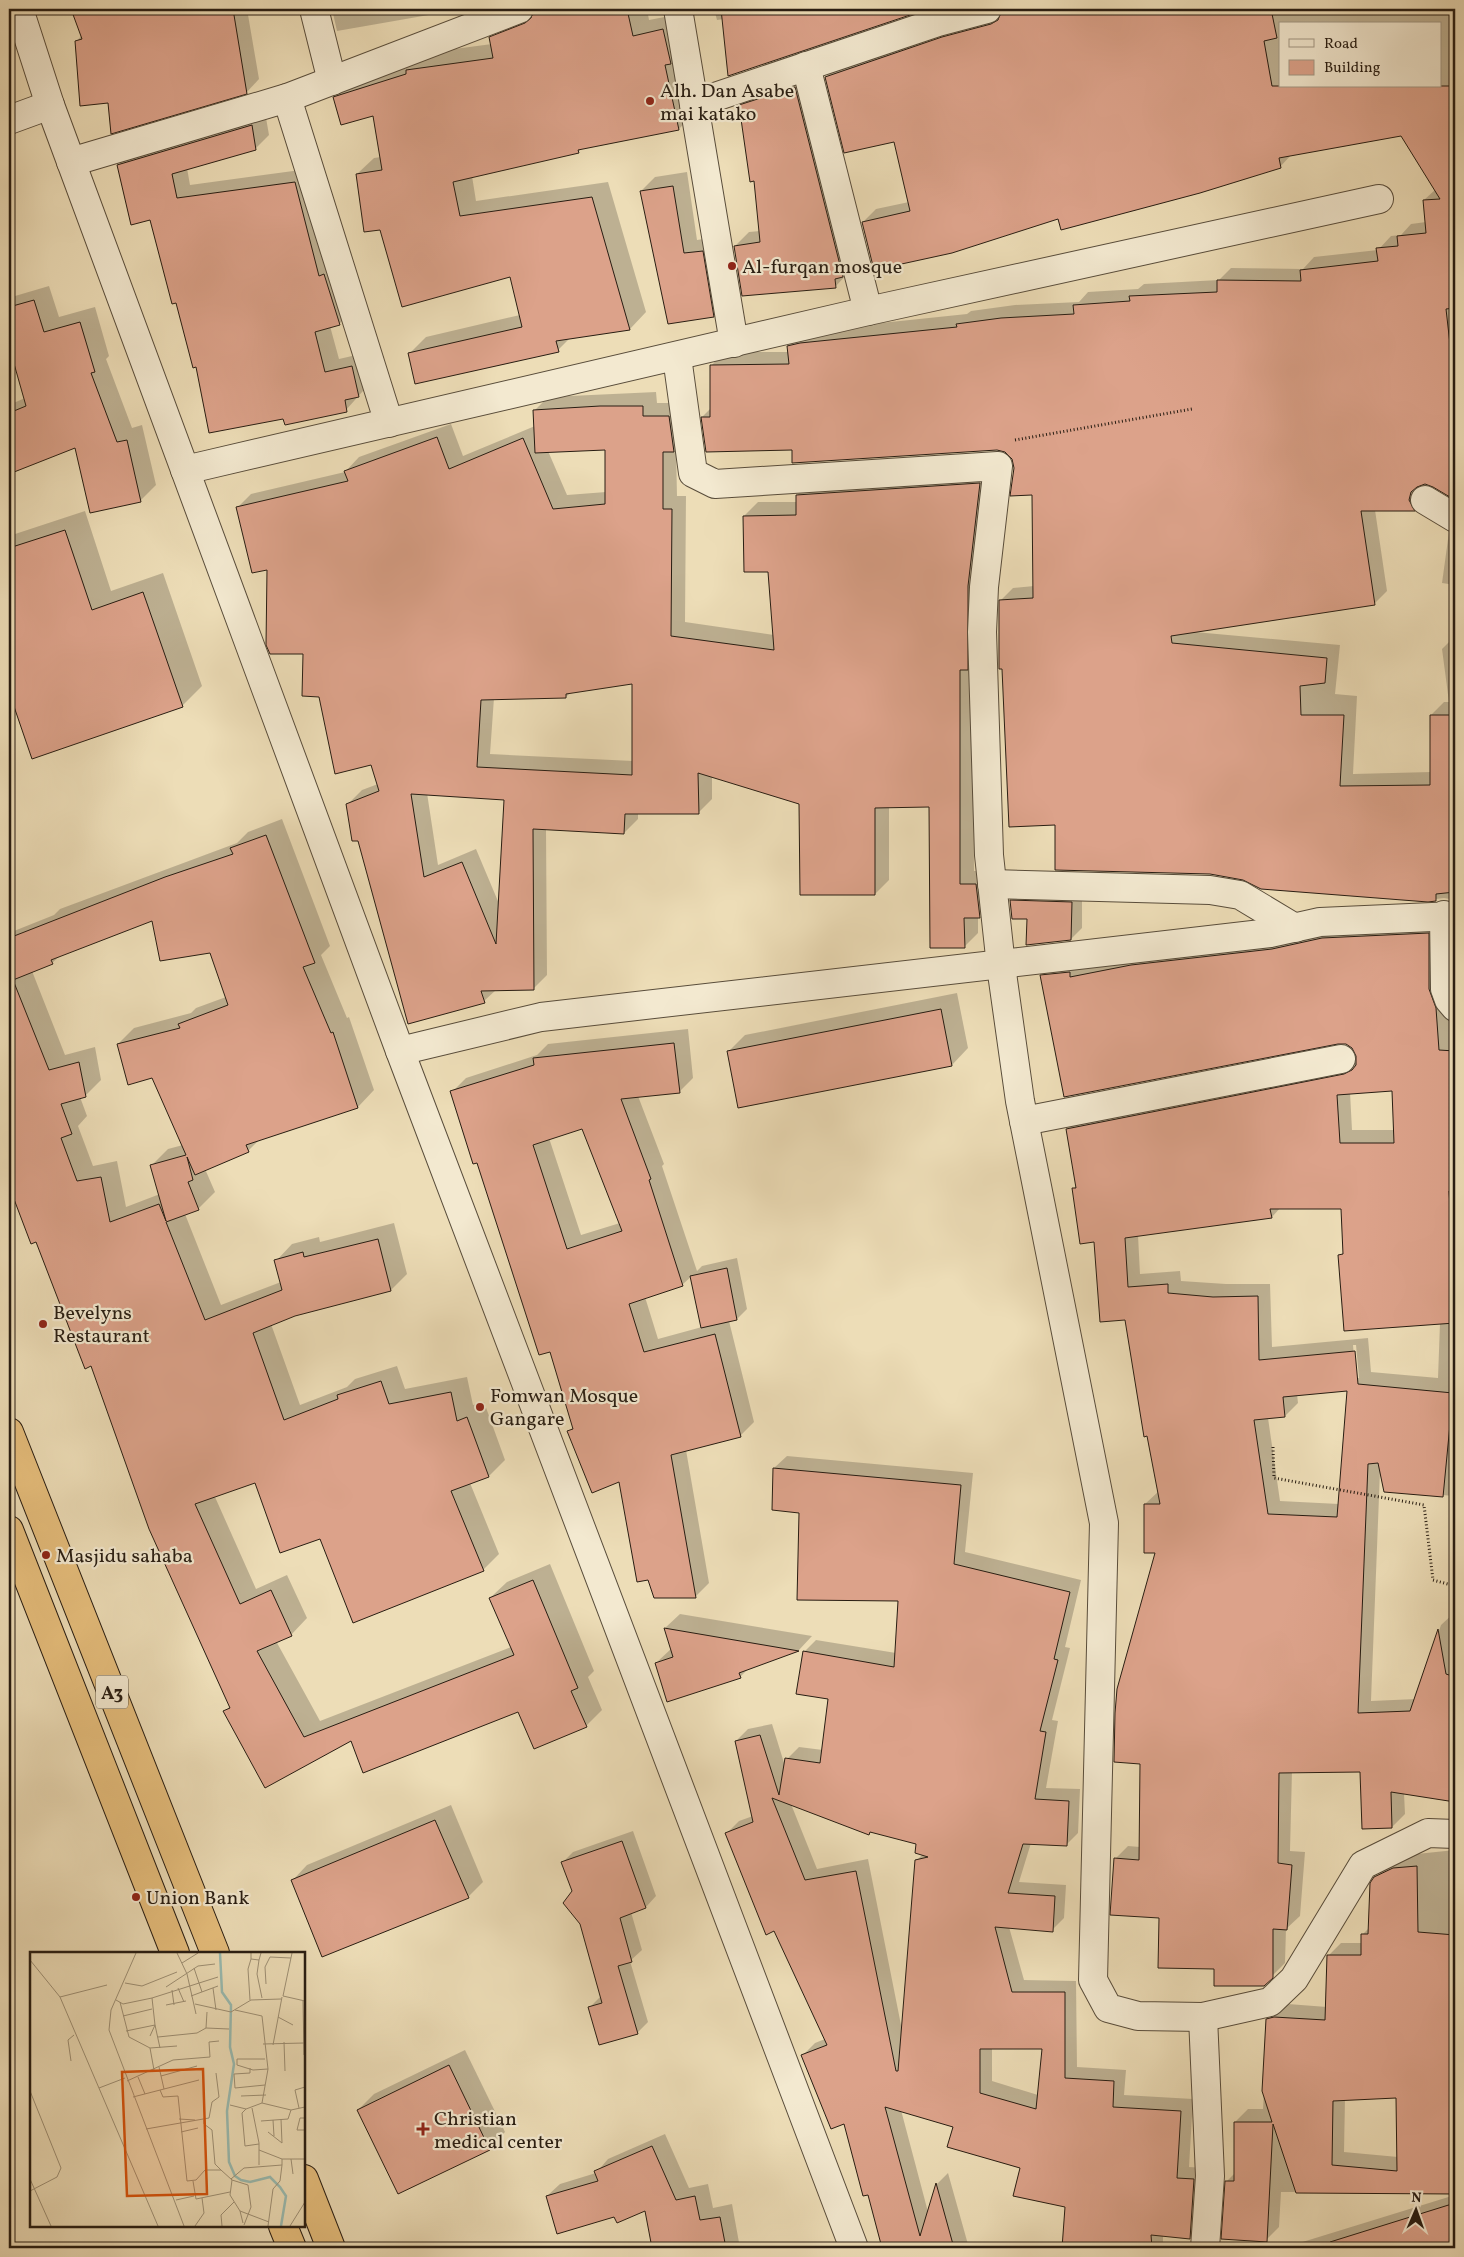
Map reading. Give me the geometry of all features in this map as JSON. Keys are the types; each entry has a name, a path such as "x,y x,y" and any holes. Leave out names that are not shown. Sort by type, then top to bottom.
{"highway":[{"name":"A3","path":"9,1432 215,1952"},
{"name":"A3","path":"9,1530 176,1952"},
{"path":"305,2182 331,2248"},
{"path":"283,2227 292,2248"}],"street":[{"path":"19,9 50,105 400,1051 854,2248"},
{"path":"314,9 332,81"},
{"path":"71,162 287,98 520,9"},
{"path":"678,9 734,343"},
{"path":"694,104 938,22 987,9"},
{"path":"806,66 868,311"},
{"path":"287,98 389,423"},
{"path":"9,120 50,105"},
{"path":"185,470 868,311 1379,199"},
{"path":"677,357 693,473 715,484 998,466 984,587 982,632 989,855 1000,966 1024,1121 1104,1523 1093,1980 1108,2008 1138,2016 1203,2017 1270,2002 1294,1979 1363,1865 1428,1834 1455,1834"},
{"path":"1425,500 1455,518"},
{"path":"992,884 1210,890 1240,895 1295,928"},
{"path":"400,1051 541,1017 1270,934 1320,922 1450,916 1444,989 1448,1000 1455,1007"},
{"path":"1024,1121 1341,1059"},
{"path":"1203,2017 1210,2176 1205,2248"}],"path":[{"path":"998,466 1010,441 1192,409"},
{"path":"1273,1447 1274,1478 1424,1505 1433,1580 1455,1586"}],"building":[{"path":"71,9 233,9 247,94 111,134 108,103 80,106 75,41 82,39"},
{"path":"534,9 627,9 633,36 663,29 671,64 665,65 679,130 578,150 579,153 453,182 460,216 592,197 630,330 556,341 559,352 415,384 408,353 522,327 510,277 402,307 380,230 364,232 356,174 382,170 373,116 341,125 333,97 406,74 406,70 493,58 489,37 525,23 531,18"},
{"path":"721,9 928,9 728,76"},
{"path":"1002,9 1271,9 1277,38 1264,41 1272,86 1279,86 1279,88 1442,88 1442,86 1455,86 1455,308 1446,309 1452,362 1455,362 1455,500 1425,484 1411,492 1409,500 1415,511 1361,511 1375,605 1171,636 1172,643 1327,658 1325,683 1300,686 1301,715 1344,715 1340,786 1430,785 1430,715 1455,715 1455,892 1436,894 1436,901 1428,902 1261,889 1243,880 1210,874 1055,870 1055,825 1009,827 1002,669 999,669 999,600 1033,598 1032,495 1010,496 1014,468 1012,459 1005,452 997,450 792,463 792,450 706,452 701,417 710,417 710,365 789,364 787,346 800,343 957,327 956,324 1001,318 1074,314 1073,305 1130,301 1129,296 1217,292 1217,280 1301,281 1300,270 1378,261 1376,248 1398,246 1397,236 1426,233 1423,200 1440,199 1401,136 1279,158 1281,168 1200,193 1061,230 1058,219 952,253 874,270 862,222 910,211 894,142 844,153 825,77 942,37 991,24 998,20"},
{"path":"795,87 843,277 835,279 836,288 742,296 734,246 760,242 754,181 750,182 739,105"},
{"path":"252,125 256,150 172,174 177,198 295,182 319,276 324,274 340,325 315,332 325,372 352,366 359,397 345,400 347,412 285,425 283,419 209,433 196,367 193,368 176,303 172,304 150,220 131,225 117,165"},
{"path":"673,186 684,253 703,251 714,317 668,324 640,191"},
{"path":"34,300 44,332 80,322 95,372 91,373 117,442 127,440 141,502 90,513 75,448 9,474 9,413 26,406 9,346 9,307"},
{"path":"600,406 643,406 643,416 669,416 674,452 663,452 663,509 672,509 671,636 774,650 768,572 744,572 743,516 796,515 796,495 980,483 968,586 968,670 960,670 960,884 976,884 980,918 964,918 965,948 930,948 929,807 875,808 875,895 800,895 799,804 698,773 699,814 625,814 624,834 533,829 534,990 481,991 485,1003 408,1024 358,841 352,841 346,804 379,791 371,765 335,774 319,697 302,696 303,654 270,654 266,645 267,570 252,573 236,507 348,481 344,471 437,437 449,469 523,438 553,509 605,504 605,450 535,453 533,410","holes":["632,684 632,775 477,767 481,700 566,698 566,694","411,794 504,800 496,944 462,862 424,877"]},
{"path":"65,530 92,610 143,592 183,707 32,759 9,692 9,548"},
{"path":"266,835 315,963 303,967 331,1033 333,1032 358,1108 246,1145 249,1152 195,1175 187,1157 193,1180 188,1182 199,1210 166,1222 205,1320 282,1290 274,1260 303,1252 304,1257 378,1239 391,1291 295,1316 253,1333 284,1420 338,1399 337,1395 381,1381 389,1404 451,1392 457,1421 467,1417 489,1477 451,1491 484,1571 353,1623 320,1539 280,1553 255,1483 195,1504 240,1604 271,1590 292,1636 257,1651 304,1737 514,1655 489,1598 533,1580 578,1688 571,1691 587,1727 534,1749 518,1712 363,1773 351,1741 265,1788 223,1711 230,1708 149,1529 91,1366 85,1369 36,1242 31,1244 9,1186 9,938 165,877 233,854 230,848","holes":["152,921 160,961 210,953 228,1005 178,1024 180,1028 117,1044 128,1085 152,1078 186,1155 150,1165 166,1221 159,1204 110,1222 101,1177 77,1181 61,1138 72,1134 61,1104 86,1097 79,1062 49,1070 13,980 53,964 51,960"]},
{"path":"1010,900 1072,902 1071,940 1026,945 1027,919 1012,919"},
{"path":"1429,933 1429,989 1436,1008 1439,1050 1455,1051 1455,1191 1449,1191 1455,1284 1455,1323 1344,1331 1338,1255 1343,1254 1341,1209 1270,1209 1272,1218 1125,1238 1128,1287 1168,1284 1168,1293 1213,1297 1258,1296 1259,1360 1355,1351 1358,1384 1453,1393 1443,1497 1384,1492 1378,1463 1368,1464 1358,1713 1410,1711 1438,1629 1446,1674 1455,1677 1455,1802 1391,1792 1392,1828 1362,1829 1360,1772 1279,1773 1278,1863 1292,1865 1287,1930 1273,1929 1273,1978 1264,1986 1214,1986 1214,1969 1158,1968 1159,1918 1110,1915 1114,1858 1139,1860 1140,1764 1114,1762 1115,1713 1117,1689 1155,1553 1144,1553 1144,1504 1160,1504 1147,1436 1144,1437 1125,1320 1100,1322 1094,1242 1080,1244 1072,1188 1076,1188 1066,1129 1344,1074 1352,1070 1356,1065 1356,1056 1352,1048 1346,1044 1338,1044 1064,1097 1040,975 1070,972 1070,977 1131,965 1272,949 1322,938","holes":["1392,1091 1394,1143 1340,1143 1337,1095","1347,1391 1337,1517 1268,1514 1254,1420 1285,1417 1283,1397"]},
{"path":"941,1009 952,1066 738,1108 727,1051"},
{"path":"674,1043 680,1093 621,1099 651,1179 649,1180 683,1286 629,1304 644,1352 715,1334 741,1437 671,1455 696,1598 654,1598 648,1580 637,1582 619,1482 592,1493 567,1431 573,1429 550,1352 539,1355 477,1163 473,1164 450,1091 534,1065 533,1058","holes":["582,1129 622,1231 567,1249 533,1145"]},
{"path":"727,1268 737,1320 701,1328 690,1276"},
{"path":"773,1468 961,1485 954,1564 1070,1592 1054,1659 1058,1660 1040,1731 1046,1732 1035,1799 1069,1801 1067,1846 1023,1844 1008,1893 1055,1896 1053,1932 995,1927 1012,1992 1065,1992 1065,2078 1114,2081 1113,2107 1181,2111 1177,2178 1194,2179 1190,2239 1151,2235 1152,2248 1062,2248 1065,2207 1013,2196 1020,2168 947,2147 953,2127 885,2107 920,2236 936,2183 954,2248 882,2248 868,2195 863,2196 844,2124 831,2129 801,2055 827,2045 774,1931 766,1935 725,1833 753,1822 735,1741 760,1735 779,1795 785,1758 820,1763 828,1699 796,1694 803,1651 894,1667 898,1601 797,1600 799,1513 772,1510","holes":["772,1798 869,1835 870,1832 916,1844 915,1853 928,1857 915,1860 898,2071 896,2071 856,1871 805,1880","980,2049 1042,2049 1036,2109 980,2093"]},
{"path":"664,1628 799,1651 739,1673 741,1678 667,1702 655,1663 673,1657"},
{"path":"435,1820 469,1898 322,1957 291,1880"},
{"path":"622,1841 646,1908 620,1918 632,1962 618,1966 638,2034 599,2045 588,2007 602,2003 580,1924 563,1903 572,1891 561,1862"},
{"path":"1417,1866 1418,1932 1455,1935 1455,2194 1296,2193 1273,2124 1267,2242 1221,2239 1225,2181 1234,2181 1234,2122 1272,2122 1262,2091 1266,2019 1274,2017 1325,2020 1327,1955 1361,1955 1361,1934 1368,1934 1370,1883 1374,1877 1393,1868","holes":["1396,2098 1397,2171 1332,2165 1333,2101"]},
{"path":"449,2065 490,2150 398,2194 357,2110"},
{"path":"652,2146 676,2200 695,2196 700,2220 720,2217 726,2248 652,2248 645,2211 617,2223 614,2217 557,2234 546,2196 598,2181 594,2171"},
{"path":"1455,2203 1455,2248 1331,2248 1330,2242"}],"place":[{"name":"Alh. Dan Asabe mai katako","path":"650,101"},
{"name":"Al-furqan mosque","path":"732,266"},
{"name":"Bevelyns Restaurant","path":"43,1324"},
{"name":"Fomwan Mosque Gangare","path":"480,1407"},
{"name":"Masjidu sahaba","path":"46,1555"},
{"name":"Union Bank","path":"136,1897"},
{"name":"Christian medical center","path":"423,2129"}]}
